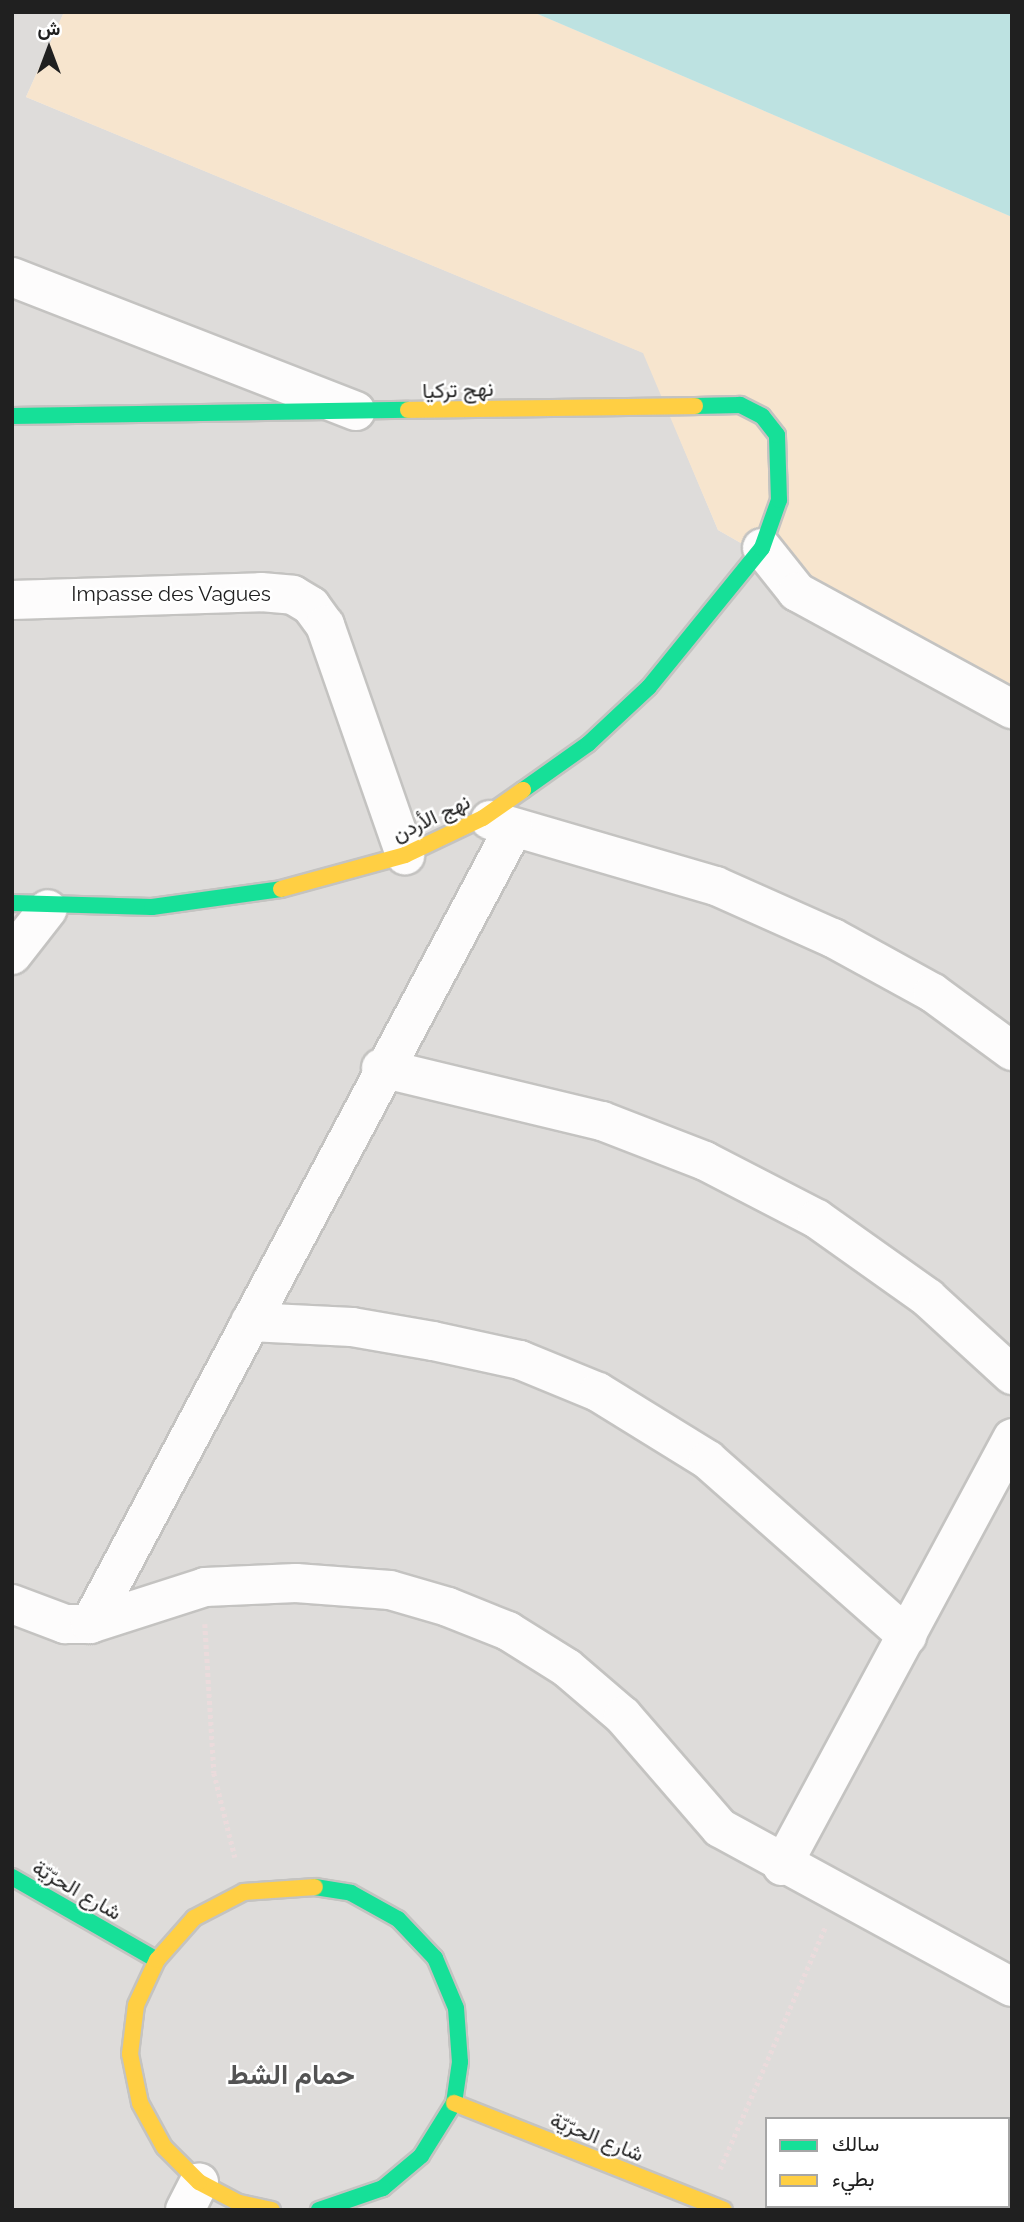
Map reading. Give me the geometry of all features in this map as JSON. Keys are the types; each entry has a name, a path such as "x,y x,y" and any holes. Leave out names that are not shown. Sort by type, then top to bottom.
{"street":[{"path":"12,277 364,414"},
{"name":"نهج تركيا","path":"12,416 364,414 740,405 762,416 777,435 781,456 779,500 762,548"},
{"path":"762,548 797,592 1012,709"},
{"name":"نهج الأردن","path":"30,906 152,907 270,892 405,855 498,823 589,744 649,687 762,548"},
{"name":"Impasse des Vagues","path":"12,600 261,592 293,595 311,606 326,625 405,855"},
{"path":"90,1623 381,1068 498,823 716,886 833,938 933,993 1012,1051"},
{"path":"12,955 30,906"},
{"path":"381,1068 602,1121 705,1161 817,1219 928,1298 1012,1376"},
{"path":"250,1322 352,1327 433,1341 520,1360 598,1392 708,1460 907,1636"},
{"path":"782,1866 1012,1438"},
{"path":"12,1604 65,1623 90,1623 205,1587 342,1583 390,1590 508,1631 567,1668 623,1716 720,1828 782,1866 1012,1987"},
{"name":"شارع الحرّيّة","path":"12,1877 156,1960"},
{"path":"249,2208 192,2196 140,2104 132,2067 136,2005 156,1960 194,1918 244,1892 297,1884 351,1893 398,1919 435,1958 456,2008 460,2062 454,2103 421,2156 383,2188 319,2210"},
{"name":"شارع الحرّيّة","path":"454,2103 665,2199 705,2202 724,2210"}],"path":[{"path":"205,1587 214,1773 244,1892"},
{"path":"705,2202 839,1895"}],"shaded area":[{"path":"12,12 64,12 26,97 644,353 718,530 1012,698 1012,2210 12,2210"}],"sand":[{"path":"64,12 533,12 1012,217 1012,698 718,530 643,353 26,97"}],"water":[{"path":"533,12 1012,12 1012,217"}],"traffic: fast":[{"path":"523,790 588,744 649,687 762,548 779,500 777,435 762,416 740,405 695,406"},
{"path":"12,416 408,410"},
{"path":"12,903 152,907 281,889"},
{"path":"12,1877 157,1960"},
{"path":"315,1887 351,1893 398,1919 435,1958 456,2008 460,2062 454,2103 421,2156 383,2188 319,2210"}],"traffic: slow":[{"path":"408,410 695,406"},
{"path":"281,889 405,855 483,818 523,790"},
{"path":"272,2210 239,2203 199,2182 164,2147 140,2103 130,2054 136,2005 157,1960 194,1918 244,1892 315,1887"},
{"path":"454,2103 724,2210"}],"district":[{"name":"حمام الشط","path":"291,2075"}]}
